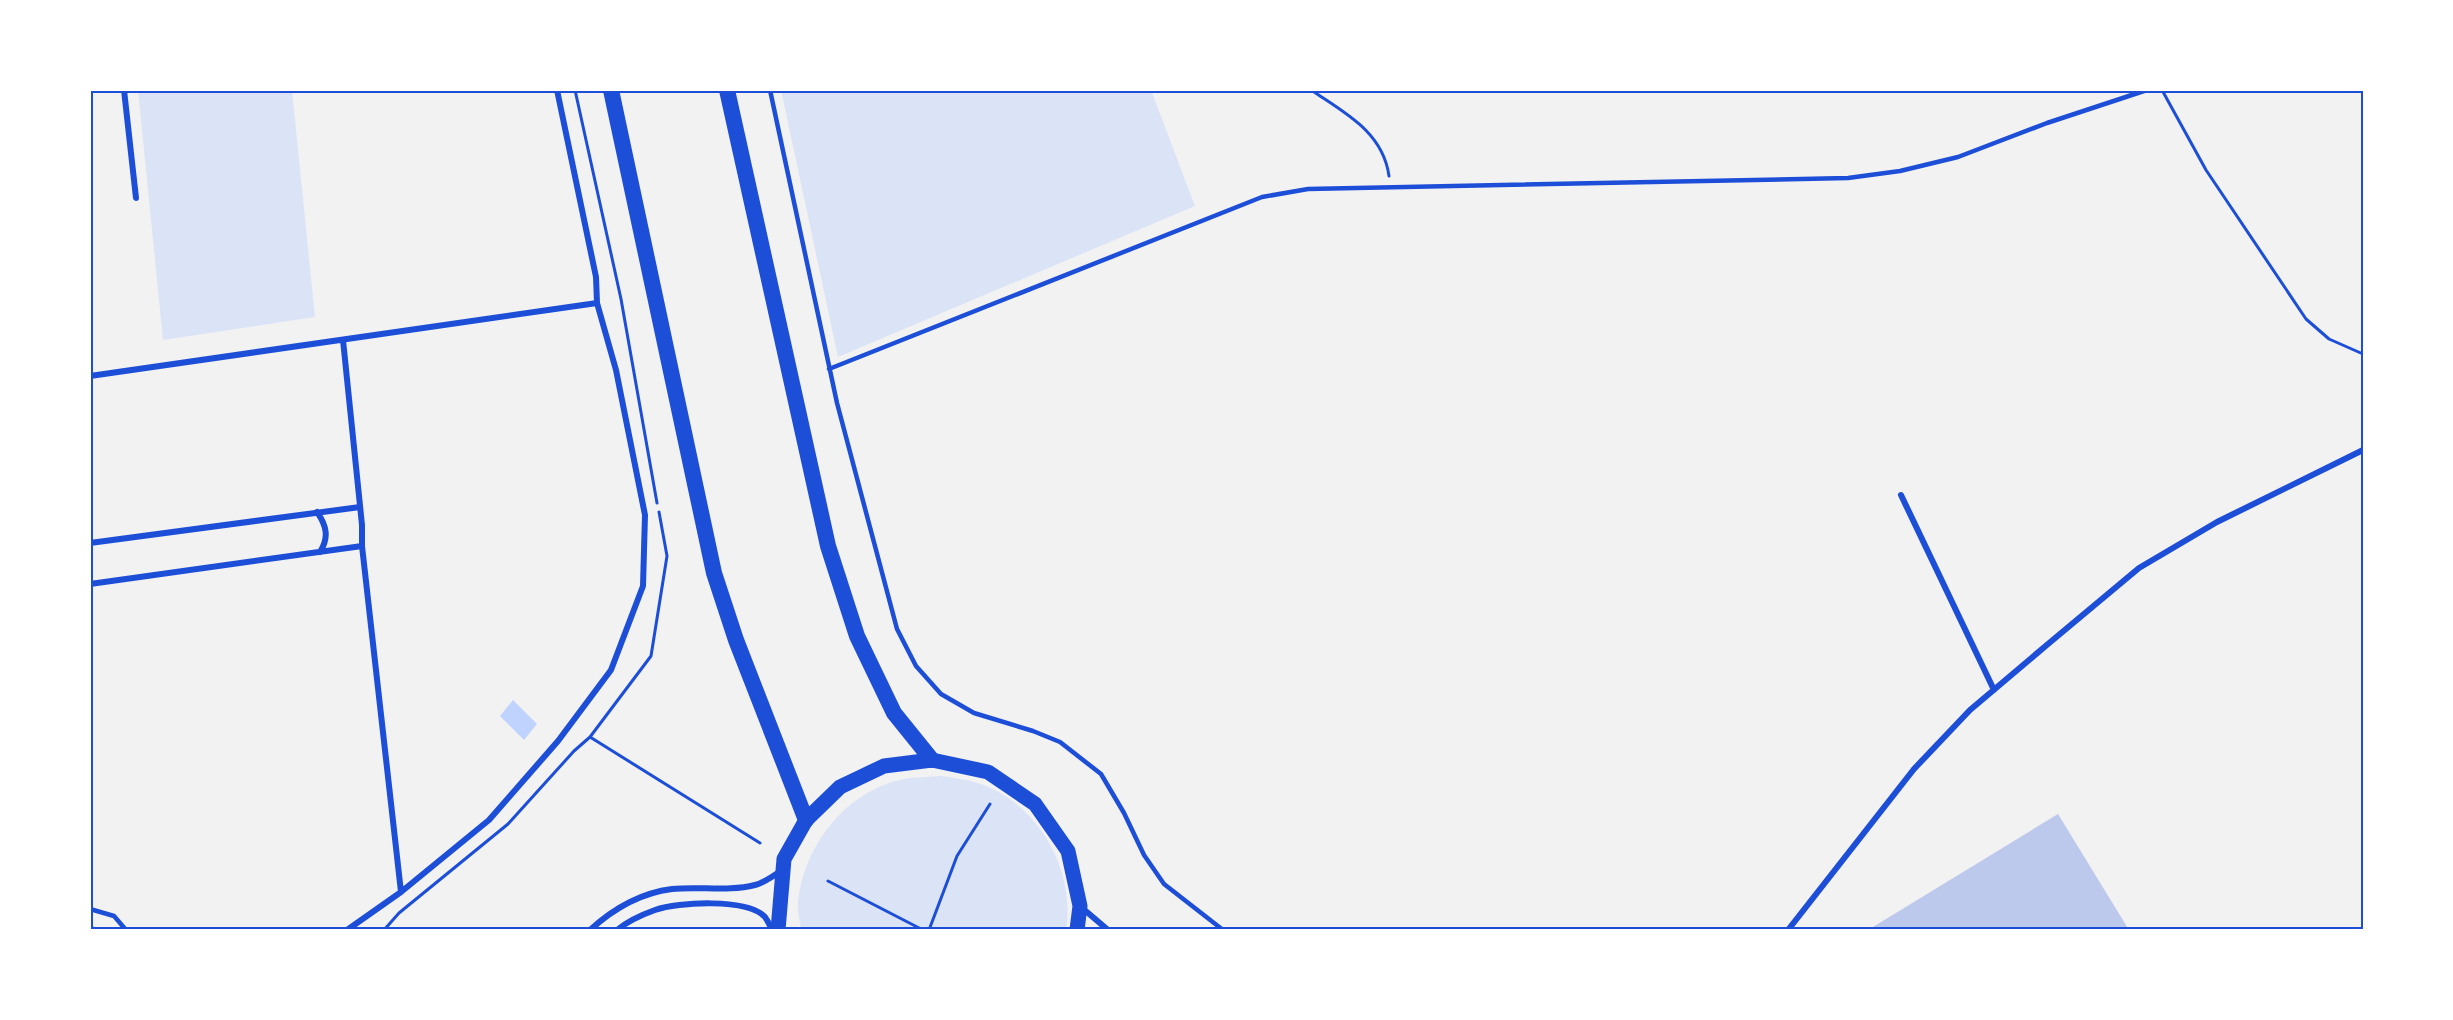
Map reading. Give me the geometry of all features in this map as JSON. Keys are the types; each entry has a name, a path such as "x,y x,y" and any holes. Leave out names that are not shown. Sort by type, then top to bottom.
{"highway":[{"path":"611,90 714,573 736,640 806,820"},
{"path":"727,90 828,546 857,636 894,712 932,760"},
{"path":"778,930 784,860 806,820 840,787 884,766 932,760 988,772 1035,804 1068,851 1080,906 1077,930"}],"street":[{"path":"124,90 136,198"},
{"path":"347,930 401,892 489,820 558,741 611,670 643,586 645,514 616,370 597,303 596,276 557,90"},
{"path":"90,376 597,303"},
{"path":"343,340 362,546 401,892"},
{"path":"1788,930 1914,769 1970,710 2139,568 2217,522 2363,450"},
{"path":"1901,495 1994,690"},
{"path":"90,543 360,507"},
{"path":"317,512 326,529 325,543 320,552"},
{"path":"90,584 362,546"},
{"path":"590,930 606,915 645,895 671,889 728,889 758,885 783,870"},
{"path":"617,930 626,923 656,910 684,904 726,905 752,909 765,918 772,930"},
{"path":"1080,906 1108,930"},
{"path":"90,929 94,930"}],"lane":[{"path":"770,90 829,369 897,629 916,666 941,694 974,713 1060,742 1101,774 1124,813 1144,855 1164,884 1223,930"},
{"path":"829,369 1262,197 1308,189 1858,177 1900,171 1958,157 2047,123 2147,90"},
{"path":"90,909 114,916 126,930"}],"path":[{"path":"1311,90 1359,121 1378,142 1387,159 1391,188"},
{"path":"2162,90 2206,170 2306,319 2329,339 2363,354"},
{"path":"384,930 399,913 508,824 574,751 590,737 760,843"},
{"path":"929,930 957,856 990,804"},
{"path":"828,881 923,930"}],"shaded area":[{"path":"138,90 292,90 315,317 163,340"},
{"path":"781,90 1151,90 1195,206 838,357"},
{"path":"942,776 970,781 996,791 1016,804 1033,820 1047,839 1058,860 1065,883 1066,930 801,930 798,906 802,881 809,859 833,821 849,806 888,783 910,778"}],"water":[{"path":"513,700 537,724 524,740 500,716"}],"building":[{"path":"2058,814 2129,930 1868,930"}]}
